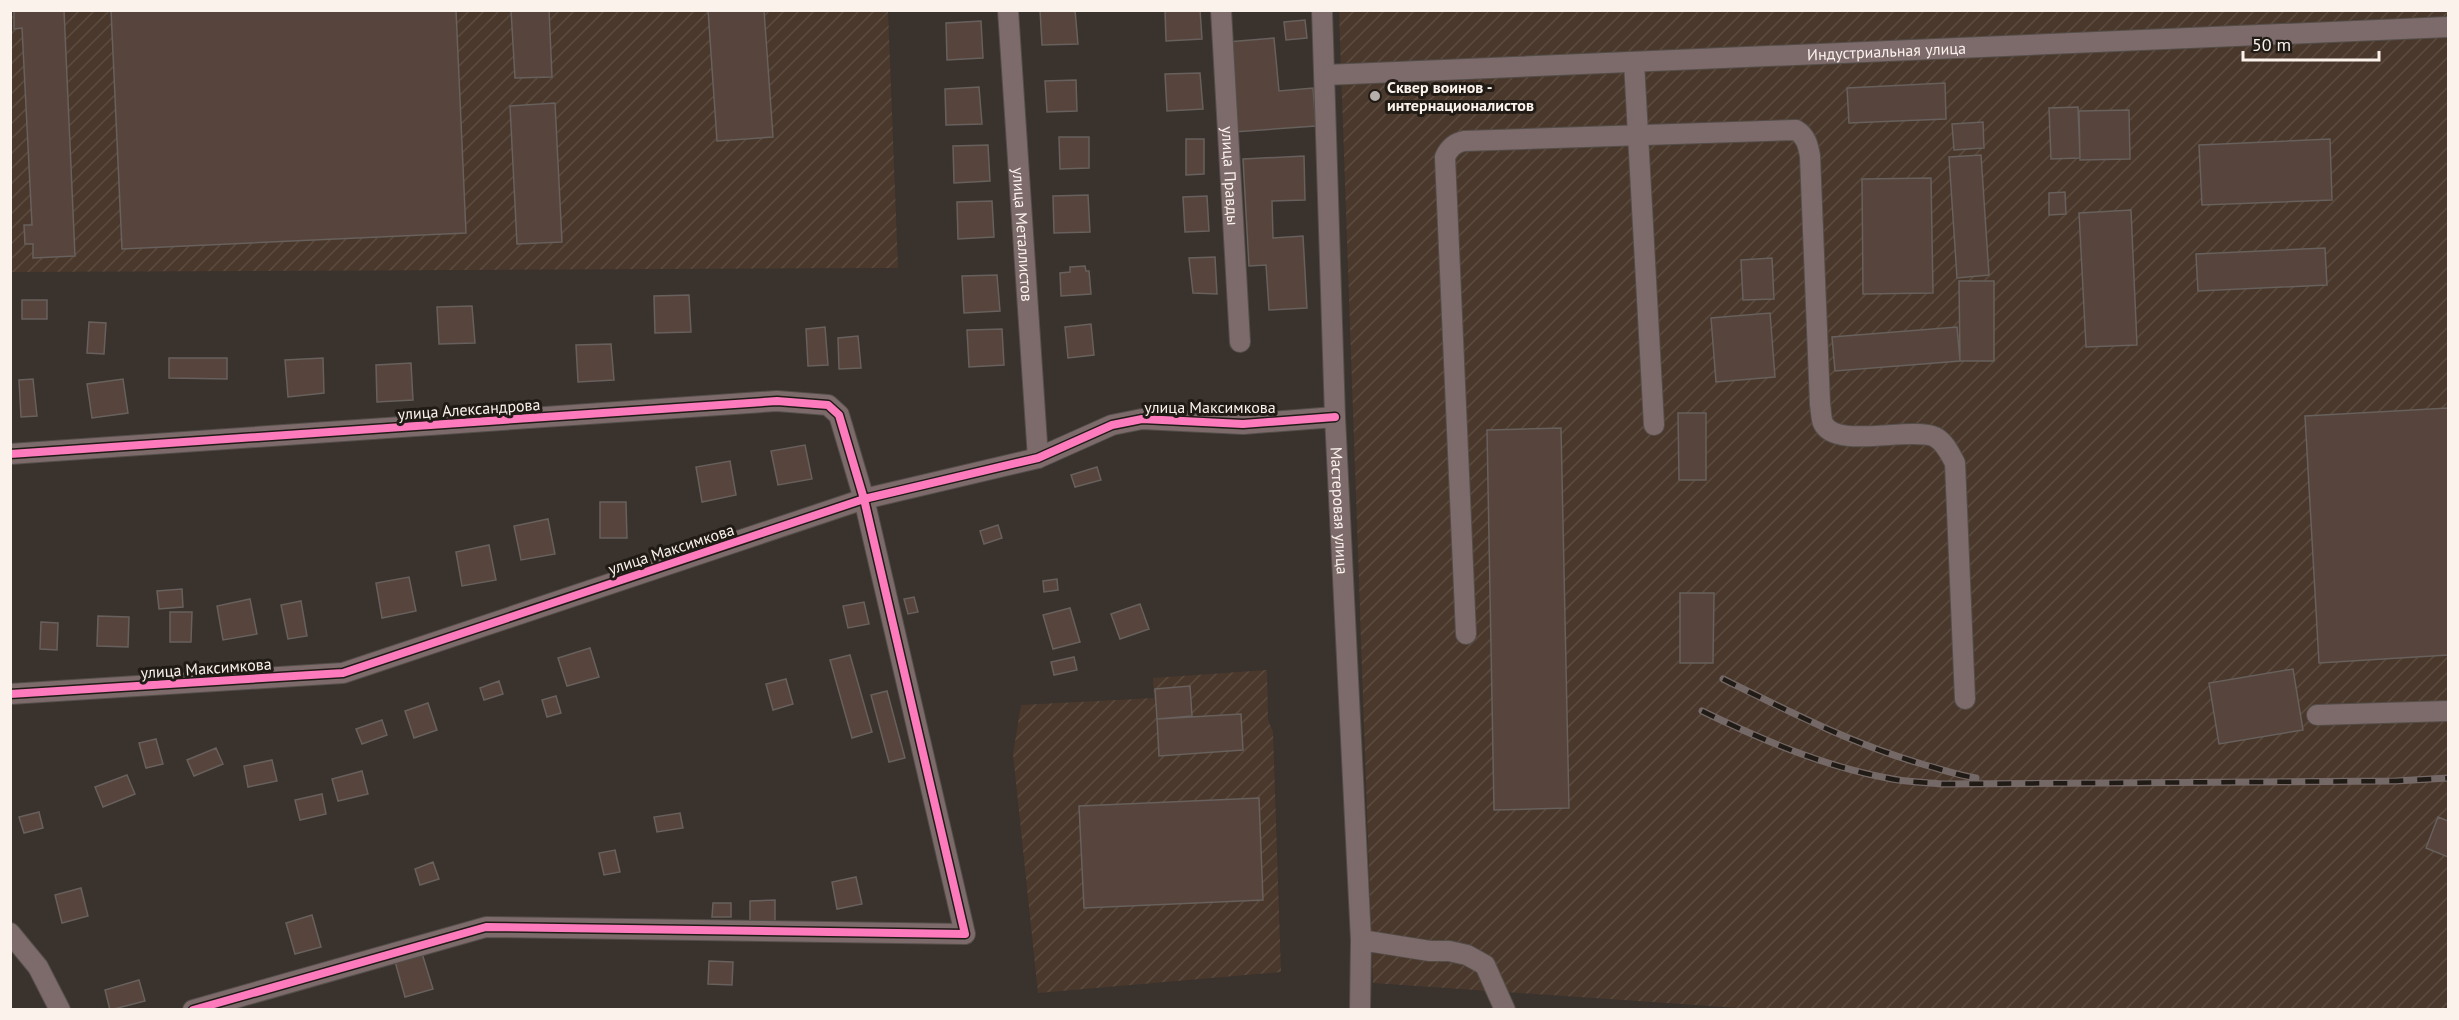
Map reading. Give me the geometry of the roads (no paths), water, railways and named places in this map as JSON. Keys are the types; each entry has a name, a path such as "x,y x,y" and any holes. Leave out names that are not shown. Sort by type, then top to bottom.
{"street":[{"name":"улица Металлистов","path":"1008,10 1038,458"},
{"name":"улица Правды","path":"1221,10 1240,342"},
{"name":"Мастеровая улица","path":"1322,10 1335,417 1361,940 1360,1010"},
{"name":"Индустриальная улица","path":"1325,75 2448,27"},
{"path":"1634,62 1654,425"},
{"path":"1466,634 1445,157 1451,147 1464,141 1796,130 1802,134 1810,156 1820,404 1824,423 1832,432 1849,436 1923,434 1937,438 1946,447 1955,463 1965,699"},
{"name":"улица Александрова","path":"10,454 777,401 828,405 839,415 864,499 965,934 486,927 193,1010"},
{"name":"улица Максимкова","path":"10,694 343,673 864,499 1038,458 1112,425 1142,419 1243,424 1335,417"},
{"path":"2317,715 2448,711"},
{"path":"10,933 38,967 60,1010"},
{"path":"1361,940 1467,955 1485,965 1505,1010"}],"railway":[{"path":"1723,679 1871,747 1955,774 1976,778"},
{"path":"1702,711 1746,732 1816,759 1863,773 1908,781 1942,784 2396,781 2448,778"}],"place":[{"name":"Сквер воинов - интернационалистов","path":"1375,96"}]}
